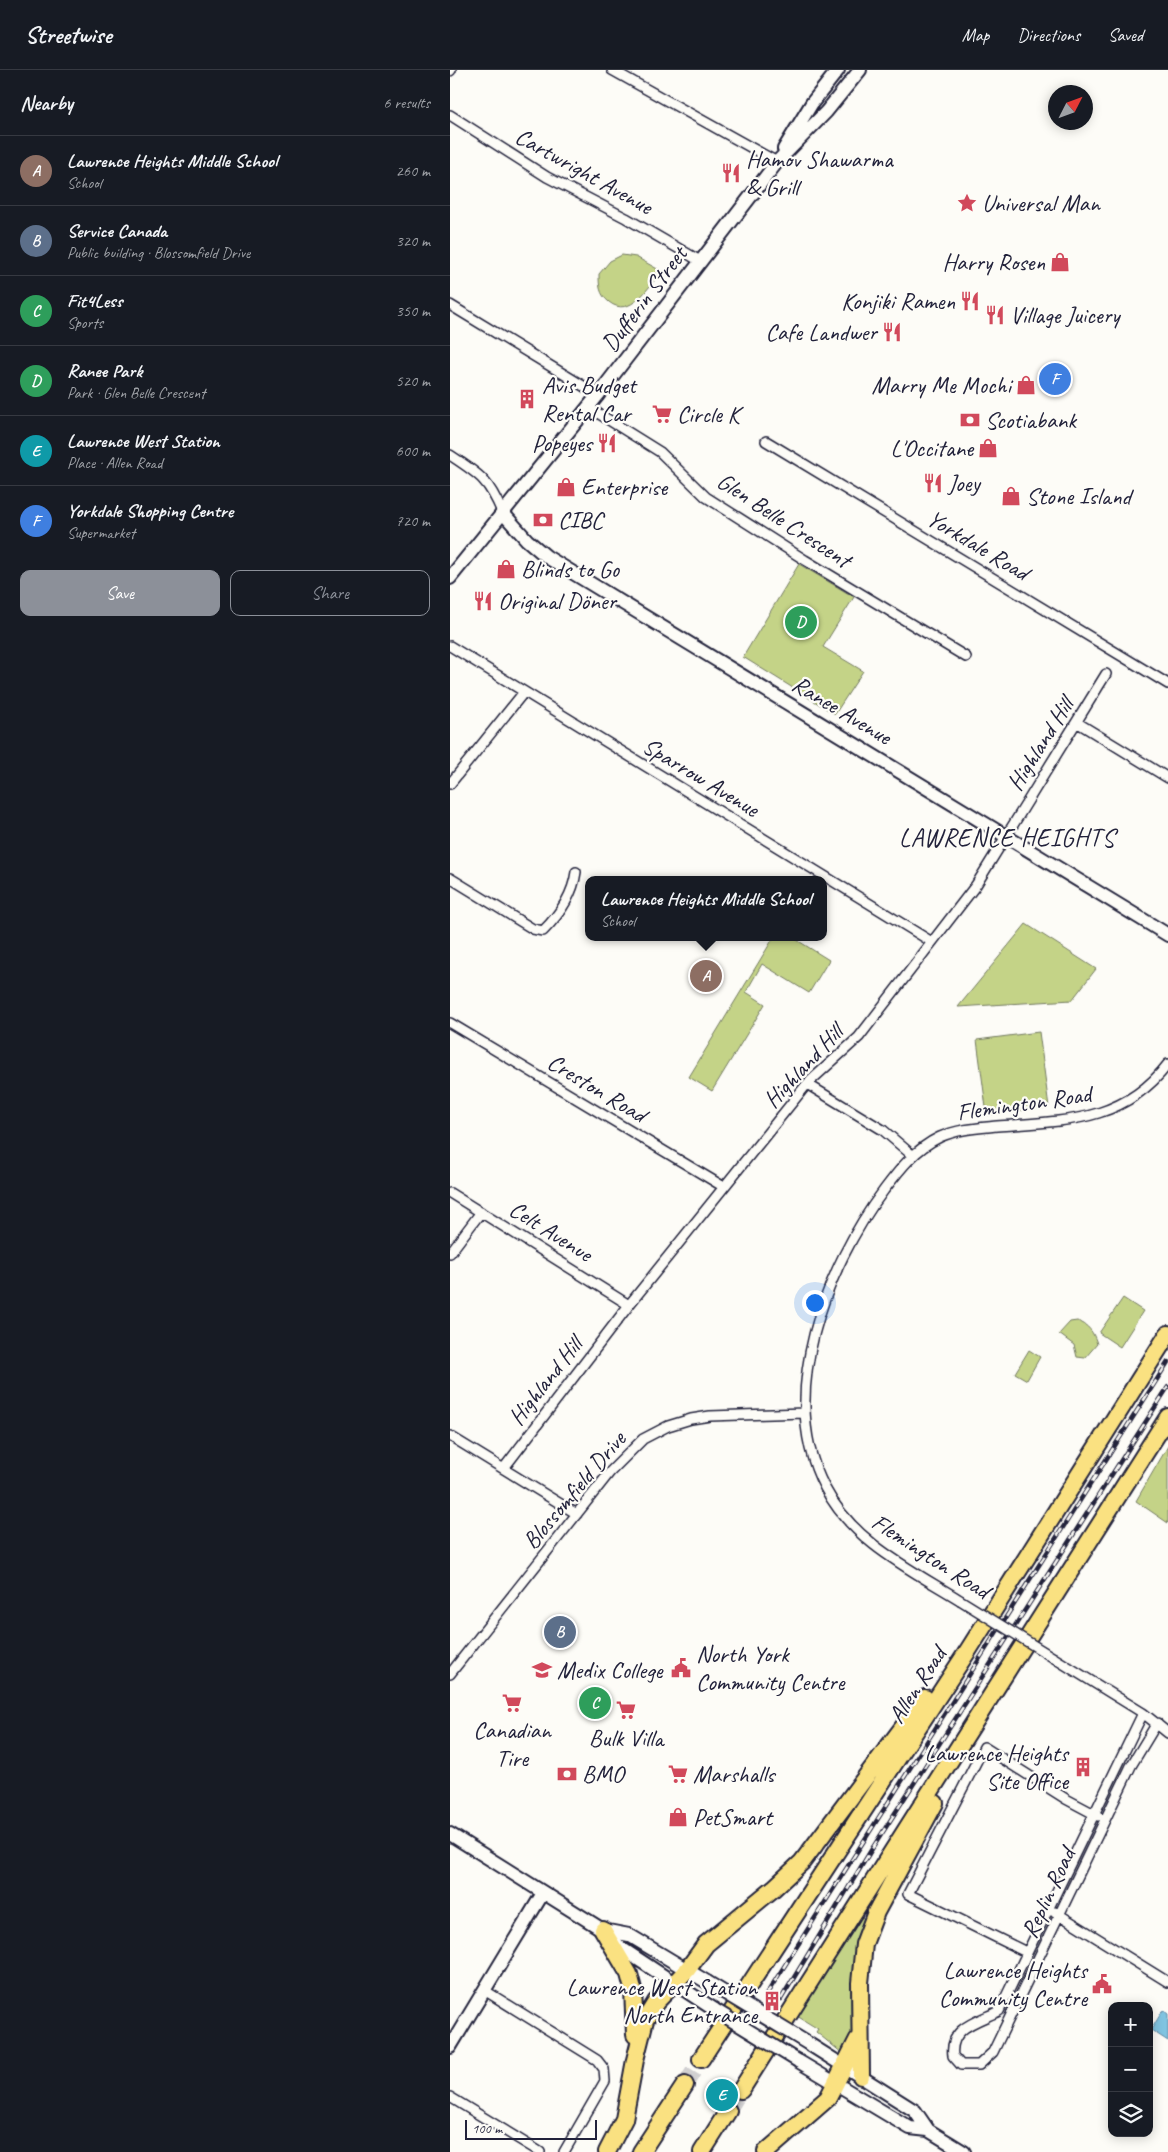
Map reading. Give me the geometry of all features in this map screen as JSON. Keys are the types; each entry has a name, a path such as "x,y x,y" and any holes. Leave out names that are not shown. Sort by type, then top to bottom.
{"highway":[{"name":"Allen Road","path":"701,2059 968,1649 1168,1334"},
{"path":"741,2090 1168,1417"},
{"path":"607,2152 624,2119 634,2060 645,2020 656,2002 687,1970 706,1944 774,1888 802,1862 956,1654 968,1649"},
{"path":"861,2076 860,1983 864,1944 876,1912 1007,1672"},
{"path":"603,1930 629,1974 633,1989 636,2017 634,2060"},
{"path":"766,2152 820,2107 845,2066 856,2044 860,2029"},
{"path":"641,2152 685,2085"},
{"path":"702,2152 728,2111"}],"main road":[{"name":"Dufferin Street","path":"777,162 812,103 838,70"},
{"name":"Dufferin Street","path":"450,578 588,407 777,162 826,112 860,70"},
{"name":"Ranee Avenue","path":"502,512 527,540 547,556 1168,935"},
{"path":"450,1834 603,1930 621,1948 674,1984 835,2085 910,2128 928,2130"},
{"path":"450,2047 543,1893"},
{"path":"603,1930 629,1935 845,2066 915,2111 928,2130 964,2152"}],"street":[{"path":"612,70 777,162"},
{"name":"Cartwright Avenue","path":"450,115 547,177 626,218 696,266"},
{"path":"450,305 598,394"},
{"name":"Glen Belle Crescent","path":"588,407 660,452 706,497 966,657"},
{"name":"Yorkdale Road","path":"766,441 1168,684"},
{"path":"450,455 476,472 492,488 502,512"},
{"name":"Sparrow Avenue","path":"450,646 824,876"},
{"name":"Highland Hill","path":"504,1468 630,1305 807,1084 859,1037 976,885 1078,723 1106,674"},
{"path":"450,784 524,692"},
{"path":"1078,723 1168,778"},
{"path":"450,878 533,929 543,931 554,919 574,886 576,872"},
{"name":"Sparrow Avenue","path":"827,878 932,942"},
{"name":"Creston Road","path":"450,1023 724,1187"},
{"name":"Flemington Road","path":"1168,1064 1143,1090 1117,1107 1103,1113 1078,1120 957,1130 940,1137 912,1155 862,1222 832,1280 814,1333 806,1413 809,1443 818,1472 830,1498 847,1521 880,1550 1143,1713 1168,1733"},
{"path":"807,1084 883,1130 912,1155"},
{"name":"Celt Avenue","path":"450,1193 630,1305"},
{"path":"450,1253 481,1212"},
{"name":"Blossomfield Drive","path":"450,1674 577,1514 630,1451 643,1439 668,1426 710,1416 806,1413"},
{"path":"450,1436 577,1514"},
{"name":"Replin Road","path":"1143,1713 999,2011 962,2028 954,2039 953,2056 961,2064 979,2066 993,2052 1131,1766 1157,1723"},
{"path":"1026,1952 908,1894 984,1748 1066,1799 1105,1819"},
{"path":"1048,1908 1168,1982"},
{"path":"484,1990 597,2060 604,2069 605,2081 564,2152"},
{"path":"450,2097 540,2152"}],"green space":[{"path":"622,255 636,257 661,271 638,299 624,307 617,306 606,299 601,293 599,282 599,274 610,261"},
{"path":"799,564 854,597 823,647 863,671 835,714 743,657"},
{"path":"1026,924 1096,969 1072,1000 958,1007"},
{"path":"772,941 798,941 829,960 809,993 762,964 746,992 765,1004 712,1091 689,1077"},
{"path":"1039,1032 1049,1107 987,1115 977,1040"},
{"path":"1123,1298 1143,1311 1120,1347 1099,1333"},
{"path":"1077,1321 1084,1324 1090,1330 1097,1344 1085,1358 1077,1357 1074,1345 1059,1334 1070,1322"},
{"path":"1029,1350 1040,1357 1027,1380 1015,1373"},
{"path":"1168,1446 1168,1523 1136,1501"},
{"path":"860,1915 865,1920 854,1960 851,2042 842,2053 816,2032 818,2029 797,2016"}],"water":[{"path":"1163,2010 1168,2014 1168,2041 1153,2031 1153,2027"}],"tunnel":[{"path":"685,2085 701,2059"},
{"path":"728,2111 741,2090"}],"railway":[{"path":"766,1995 1168,1362"},
{"path":"781,1999 870,1852 1168,1387"}],"place":[{"name":"Hamov Shawarma & Grill","path":"731,173"},
{"name":"Universal Man","path":"967,203"},
{"name":"Harry Rosen","path":"1060,262"},
{"name":"Konjiki Ramen","path":"970,301"},
{"name":"Village Juicery","path":"995,315"},
{"name":"Cafe Landwer","path":"892,332"},
{"name":"Yorkdale Shopping Centre","path":"1055,379"},
{"name":"Marry Me Mochi","path":"1026,385"},
{"name":"Avis Budget Rental Car","path":"527,399"},
{"name":"Circle K","path":"662,414"},
{"name":"Scotiabank","path":"970,420"},
{"name":"Popeyes","path":"607,443"},
{"name":"L'Occitane","path":"988,448"},
{"name":"Joey","path":"933,483"},
{"name":"Enterprise","path":"566,487"},
{"name":"Stone Island","path":"1011,496"},
{"name":"CIBC","path":"543,520"},
{"name":"Blinds to Go","path":"506,569"},
{"name":"Original Döner","path":"483,601"},
{"name":"Ranee Park","path":"801,622"},
{"name":"Lawrence Heights Middle School","path":"706,976"},
{"name":"Service Canada","path":"560,1632"},
{"name":"North York Community Centre","path":"681,1668"},
{"name":"Medix College","path":"542,1670"},
{"name":"Canadian Tire","path":"512,1703"},
{"name":"Fit4Less","path":"595,1703"},
{"name":"Bulk Villa","path":"626,1710"},
{"name":"Lawrence Heights Site Office","path":"1083,1767"},
{"name":"BMO","path":"567,1774"},
{"name":"Marshalls","path":"678,1774"},
{"name":"PetSmart","path":"678,1817"},
{"name":"Lawrence Heights Community Centre","path":"1102,1984"},
{"name":"Lawrence West Station North Entrance","path":"772,2001"},
{"name":"Lawrence West Station","path":"722,2095"}],"district":[{"name":"LAWRENCE HEIGHTS","path":"1007,838"}]}
